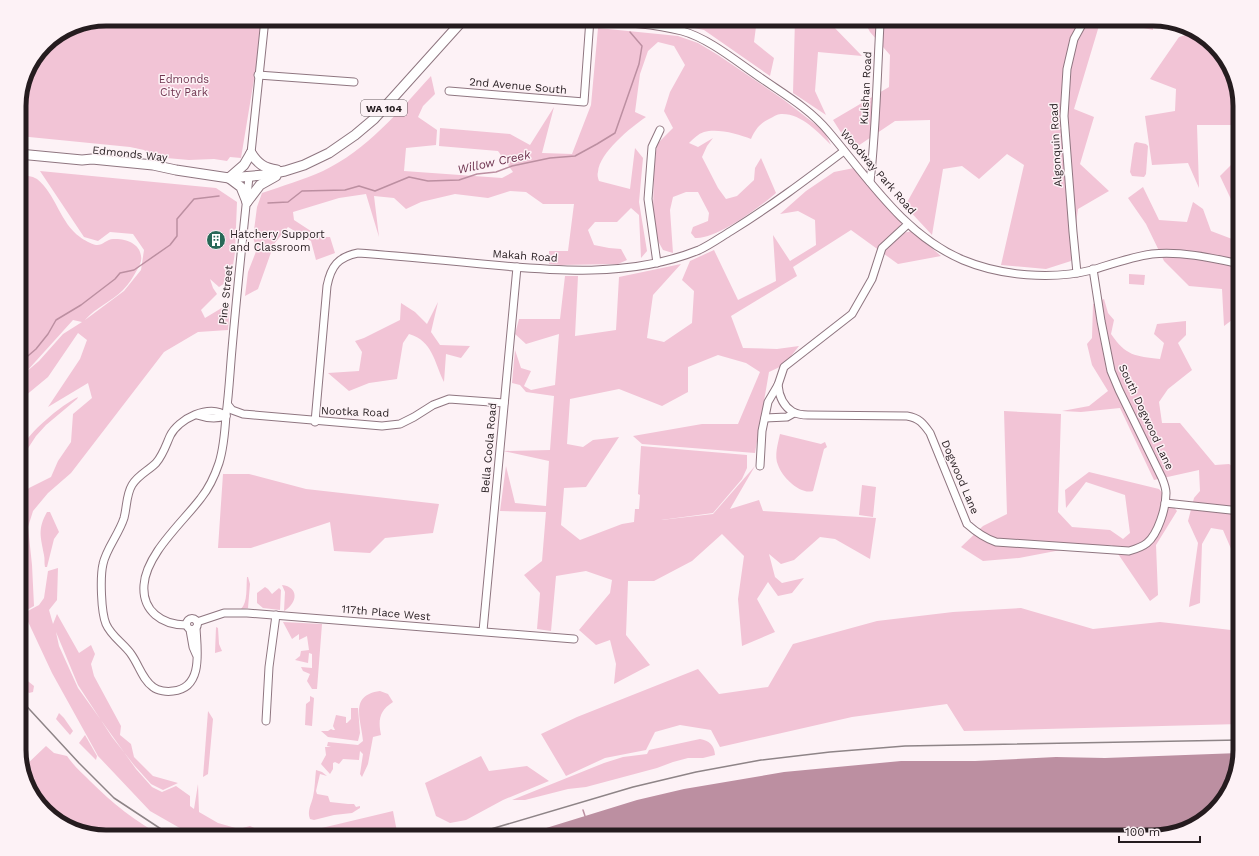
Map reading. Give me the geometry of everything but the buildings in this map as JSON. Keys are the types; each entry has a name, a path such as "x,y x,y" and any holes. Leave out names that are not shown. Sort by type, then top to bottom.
{"main road":[{"name":"Edmonds Way","path":"26,155 82,160 94,164 160,172 176,170 229,178 249,177 285,171 304,165 329,153 355,135 374,119 458,26"},
{"name":"WA 104","path":"26,149 182,165 216,175"},
{"path":"247,202 241,187 229,178 246,163 251,153 260,165 266,168 285,171"},
{"path":"247,202 260,185 285,171"}],"street":[{"path":"251,153 264,26"},
{"name":"2nd Avenue South","path":"449,91 584,102 590,26"},
{"name":"Woodway Park Road","path":"652,26 683,31 695,36 746,68 813,115 895,212 927,240 951,255 965,261 1014,273 1049,275 1077,273 1133,258 1155,254 1186,255 1233,263"},
{"name":"Kulshan Road","path":"870,182 876,117 880,26"},
{"name":"Algonquin Road","path":"1077,273 1064,116 1068,69 1074,39 1081,26"},
{"path":"258,75 354,82"},
{"path":"657,263 648,199 652,146 660,130"},
{"name":"Makah Road","path":"315,422 327,286 335,265 342,258 358,253 568,270 614,270 657,263 700,249 714,241 761,212 844,152"},
{"name":"Pine Street","path":"144,585 152,560 202,497 213,477 219,461 224,438 228,405 237,290 249,177"},
{"path":"760,466 768,402 778,385 784,367 852,314 872,279 882,248 908,224"},
{"name":"Bella Coola Road","path":"484,631 517,267"},
{"name":"South Dogwood Lane","path":"1093,269 1111,371 1162,478 1166,492 1166,504"},
{"path":"765,418 787,417 794,413 784,404 779,394 778,385"},
{"name":"Nootka Road","path":"228,405 232,410 243,414 315,422 382,426 400,424 433,405 449,399 504,403"},
{"name":"Dogwood Lane","path":"794,413 808,416 907,416 914,417 922,422 930,433 967,524 986,539 996,542 1129,551 1147,543 1154,536 1166,504"},
{"path":"192,626 193,647 198,663 195,675 190,683 171,692 152,687 146,680 132,655 109,630 106,624 102,607 103,564 106,555 120,529 131,486 137,478 155,464 163,453 172,432 184,421 197,415 219,418 226,416"},
{"path":"1166,504 1233,510"},
{"name":"117th Place West","path":"144,585 144,597 148,607 158,618 167,623 176,625 192,626 224,614 247,613 574,639"},
{"path":"266,721 269,667 276,615"}],"green space":[{"name":"Edmonds City Park","path":"106,26 263,26 241,158 230,157 227,161 214,159 189,160 155,157 144,150 130,147 26,137 26,101 30,81 37,66 53,46 71,34 81,30"},
{"path":"684,26 756,26 754,42 774,58 770,76 704,30"},
{"path":"795,26 833,26 862,56 818,52 815,91 826,115 793,93"},
{"path":"867,26 1099,26 1074,109 1094,117 1080,164 1109,191 1078,209 1071,261 1046,269 1001,265 1024,165 1007,154 979,179 962,166 943,169 932,235 905,206 930,161 930,120 895,121 852,150 833,120 889,87 890,55 870,32"},
{"path":"1134,26 1153,26 1153,30"},
{"path":"598,28 678,36 698,43 784,100 824,131 831,145 809,124 795,117 781,114 778,114 758,127 751,139 721,131 709,131 698,135 689,143 698,147 713,138 702,157 718,188 726,199 737,196 754,180 755,168 761,158 776,193 737,222 714,234 695,238 691,233 693,227 708,221 709,213 698,192 686,192 673,197 670,210 673,253 663,250 658,241 653,209 654,169 657,144 673,128 664,111 670,92 685,65 674,46 658,42 648,51 640,74 635,112 646,117 624,134 610,149 600,165 598,174 599,181 630,189 635,148 643,158 639,202 647,251 641,258 639,215 631,208 617,222 595,222 588,230 594,245 621,249 627,260 618,264 561,265 549,264 549,251 568,251 574,204 543,204 526,192 510,191 488,198 455,194 421,202 406,209 394,198 374,196 379,237 366,194 339,198 293,212 294,220 320,237 330,237 335,253 316,260 311,241 288,227 274,244 258,289 245,296 248,272 257,249 253,238 257,207 262,193 323,171 354,152 382,129 431,76 435,94 423,106 418,117 437,130 436,145 406,148 404,171 502,178 513,172 498,151 439,146 440,128 510,134 530,145 554,107 542,153 572,154 591,105"},
{"path":"1188,34 1202,43 1216,57 1227,76 1232,96 1233,125 1197,125 1199,188 1188,163 1152,165 1145,116 1175,111 1176,89 1150,79 1179,37"},
{"path":"1136,142 1146,144 1148,146 1146,174 1144,177 1132,176 1130,172 1134,144"},
{"path":"1233,163 1233,203 1220,176"},
{"path":"854,168 902,221 899,228 903,233 912,231 941,256 898,264 851,230 793,267 797,276 731,316 743,348 777,349 799,346 784,365 769,372 755,453 642,444 633,436 702,424 738,424 760,372 746,363 718,355 688,367 688,392 662,406 619,389 570,399 567,444 583,447 593,440 619,437 586,487 564,488 561,525 580,540 622,524 634,522 635,509 639,509 640,495 638,494 641,446 747,455 747,468 742,479 713,513 661,520 713,514 755,466 730,509 759,500 763,511 876,518 870,559 835,539 820,537 794,560 781,564 769,554 775,577 782,583 804,578 792,593 778,596 768,582 757,599 775,632 742,646 738,599 744,556 722,534 692,561 654,581 628,581 626,635 650,665 614,684 616,664 610,640 596,645 579,630 610,593 612,580 586,571 556,576 551,631 537,629 540,593 524,575 542,561 546,512 500,511 506,466 515,503 546,506 549,461 503,451 550,450 554,396 526,392 520,385 512,383 515,350 521,368 531,371 524,386 531,390 555,385 559,334 526,344 515,334 519,319 560,319 565,276 578,276 575,336 616,330 619,277 681,264 653,295 647,338 664,342 692,323 694,291 682,280 690,261 714,250 738,300 776,281 773,235 790,261 816,245 815,220 798,211 780,214 806,191 834,172"},
{"path":"40,171 216,188 237,202 235,252 231,279 219,287 210,279 217,294 201,310 205,318 230,303 228,330 198,332 164,352 71,473 48,493 33,511 28,527 34,606 27,610 26,491 29,488 51,477 58,461 71,442 73,414 92,398 88,383 48,407 80,359 87,340 78,333 48,377 26,395 26,372 26,176 37,179 43,185 49,192 73,231 83,239 92,244 98,245 111,239 122,239 131,242 140,251 141,258 139,266 127,285 119,294 85,320 124,291 141,270 144,250 133,234 110,232 98,241 84,237","holes":["73,320 82,322 63,334 39,361 26,372"]},
{"path":"1143,187 1159,220 1187,222 1193,202 1203,209 1211,231 1233,239 1233,319 1224,326 1222,289 1189,286 1164,261 1146,224 1128,198"},
{"path":"1129,274 1145,275 1144,285 1129,284"},
{"path":"1104,299 1108,313 1114,320 1111,334 1121,347 1137,356 1160,359 1164,343 1154,334 1157,324 1186,321 1186,335 1178,343 1192,370 1168,389 1159,402 1162,423 1180,423 1215,465 1229,464 1233,467 1233,553 1223,530 1211,528 1202,544 1200,603 1189,607 1198,543 1188,521 1194,498 1200,491 1199,470 1154,480 1120,408 1081,412 1062,411 1089,406 1108,391 1092,365 1087,344 1092,338 1093,304"},
{"path":"438,302 431,332 440,345 470,346 461,358 446,354 444,382 428,347 417,337 409,334 403,343 397,379 369,383 349,391 328,373 359,371 362,352 355,341 400,320 401,303 415,312 427,324"},
{"path":"78,397 46,425 36,436 26,451 26,441 37,428"},
{"path":"1004,411 1061,414 1058,512 1072,527 1110,530 1123,539 1130,533 1125,495 1086,482 1066,508 1065,490 1089,472 1159,489 1177,511 1156,545 1158,595 1150,601 1112,545 1087,545 1019,558 983,561 961,547 983,526 1007,514"},
{"path":"780,434 821,444 825,442 827,447 824,449 813,491 808,492 797,488 787,480 780,470 776,458"},
{"path":"223,474 249,474 306,489 439,504 433,533 385,538 370,553 334,551 330,522 251,548 218,548"},
{"path":"862,485 876,487 873,517 859,515"},
{"path":"47,512 50,512 59,532 54,539 47,567 45,567 41,529"},
{"path":"58,568 57,600 49,610 53,624 57,614 79,653 91,645 95,654 91,664 94,676 121,726 120,735 131,744 134,757 153,776 178,783 163,790 151,784 124,753 136,769 152,787 162,792 176,786 190,796 190,806 194,809 198,784 199,812 218,823 239,829 250,826 259,830 185,830 178,827 150,811 98,756 52,673 26,617 26,612 39,605 44,598 48,571","holes":["56,632 78,685 101,720 78,688 59,646"]},
{"path":"247,577 250,584 248,608 241,609 246,598"},
{"path":"282,585 288,586 294,592 295,596 292,604 284,611 285,592"},
{"path":"265,587 272,594 279,588 281,590 280,610 263,608 257,603 257,593"},
{"path":"1021,608 1093,629 1160,622 1233,630 1233,724 964,731 947,704 852,717 720,747 711,730 680,725 655,732 646,750 605,758 566,776 541,734 577,717 698,669 719,694 768,687 793,644 877,621 953,612"},
{"path":"283,622 322,624 317,689 312,689 307,681 310,674 303,671 301,667 312,668 312,654 309,653 308,663 295,660 300,656 301,651 309,650 307,636 299,640 299,634 292,639"},
{"path":"216,627 218,628 219,644 222,651 215,653"},
{"path":"26,680 34,686 33,692 29,693 26,690"},
{"path":"380,691 388,694 393,702 382,712 380,720 381,735 373,737 368,764 362,777 360,774 363,754 360,751 359,760 343,759 339,764 335,762 333,763 333,769 330,774 321,764 326,755 325,747 331,747 327,746 328,742 358,745 363,741 359,709 360,703 364,697 370,693"},
{"path":"310,696 314,698 312,726 305,725 306,704 310,701"},
{"path":"351,708 358,708 360,733 358,741 328,737 321,731 328,731 331,729 335,730 333,726 336,715 346,717 347,723 351,719"},
{"path":"208,711 213,719 208,774 203,777"},
{"path":"59,713 73,731 70,735 56,719"},
{"path":"85,735 97,756 96,760 79,743"},
{"path":"700,739 706,741 714,748 715,755 703,758 688,758 586,787 568,789 525,800 512,800 604,763 623,757 647,754 649,750"},
{"path":"46,746 54,753 67,756 98,789 134,818 152,830 106,830 81,826 71,822 53,810 46,803 32,780 28,764"},
{"path":"481,756 489,771 527,766 549,781 503,800 466,820 450,823 436,816 425,783"},
{"path":"316,770 327,776 320,774 316,791 317,794 328,796 330,802 354,804 356,807 360,806 360,808 352,813 334,815 314,820 310,819 309,811 314,794"},
{"path":"393,811 397,830 313,830"}],"shaded area":[{"path":"1233,753 1229,775 1225,785 1213,803 1193,819 1183,824 1163,829 540,830 637,800 684,789 784,772 901,761 975,761 1056,757 1105,758"}],"waterway":[{"name":"Willow Creek","path":"268,203 288,202 302,191 345,190 359,186 375,191 409,177 428,181 459,180 477,174 496,172 512,166 550,158 575,156 615,133 639,64 642,46 630,32"},
{"path":"26,358 36,349 48,334 56,320 81,305 115,279 120,273 134,270 170,245 177,236 177,219 194,199 219,196"},
{"path":"583,810 585,816"}],"railway":[{"path":"26,706 79,763 114,798 163,830"},
{"path":"488,830 633,787 696,772 761,760 830,752 905,746 1233,740"}],"place":[{"name":"Hatchery Support and Classroom","path":"216,240"}]}
